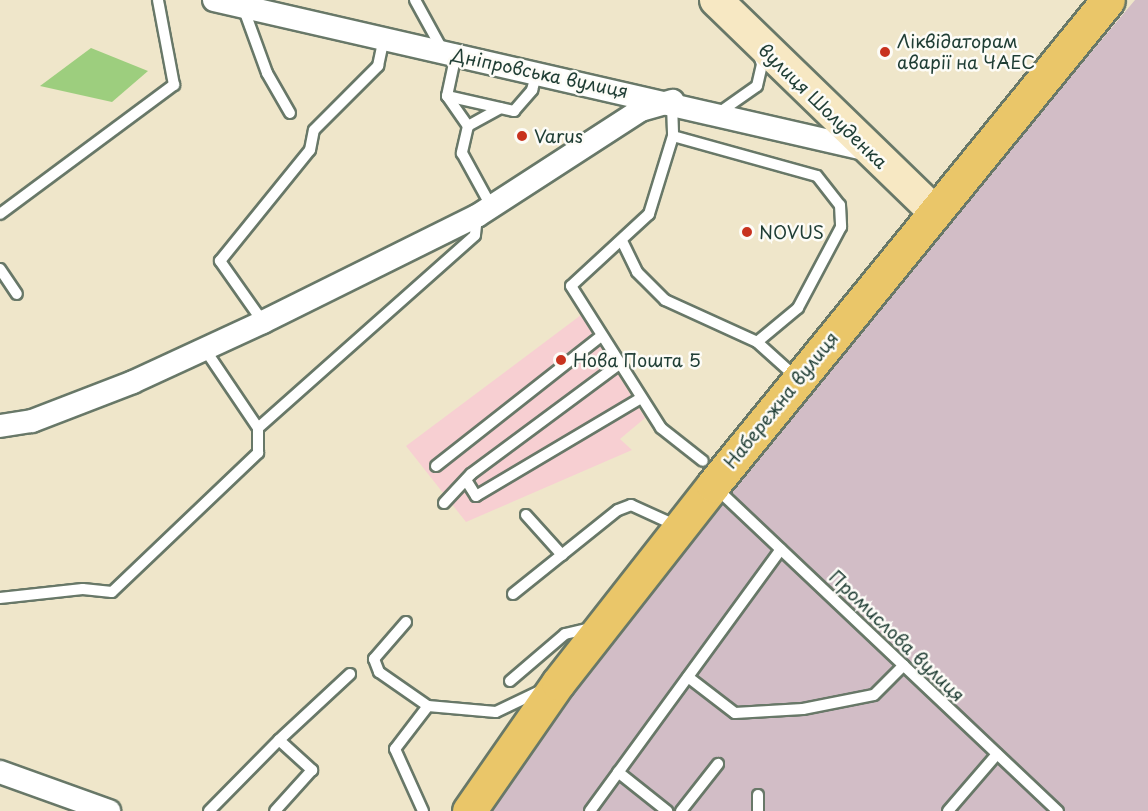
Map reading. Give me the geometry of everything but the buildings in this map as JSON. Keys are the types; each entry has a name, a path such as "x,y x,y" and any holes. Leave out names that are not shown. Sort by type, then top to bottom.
{"main road":[{"name":"вулиця Шолуденка","path":"716,0 864,149 932,209"},
{"name":"Набережна вулиця","path":"469,811 558,683 680,528 708,473 799,379 932,209 1108,0"}],"street":[{"name":"Дніпровська вулиця","path":"214,0 260,6 449,53 720,112 864,149"},
{"path":"0,426 52,413 263,322 484,211 641,110 673,101"},
{"path":"0,772 109,811"}],"lane":[{"path":"0,214 174,85 158,0"},
{"path":"258,428 475,235 484,211 462,153 468,126 447,96 449,53 415,0"},
{"path":"260,6 267,73 290,113"},
{"path":"720,112 757,86 762,64 751,35"},
{"path":"263,322 220,261 310,150 314,130 378,66 384,37"},
{"path":"447,96 514,111 532,90 537,71"},
{"path":"673,101 673,136 649,214 623,243 637,272 665,300 757,342 799,379"},
{"path":"468,126 500,108"},
{"path":"673,136 817,176 840,205 841,227 798,308 757,342"},
{"name":"Промислова вулиця","path":"623,243 571,286 618,365 662,428 781,549 1058,811"},
{"path":"0,269 17,294"},
{"path":"436,466 600,336"},
{"path":"0,598 83,589 112,592 258,453 258,428 204,348"},
{"path":"444,503 466,480 618,365"},
{"path":"466,480 476,496 641,398"},
{"path":"513,594 631,505 680,528"},
{"path":"526,515 562,555"},
{"path":"591,811 781,549"},
{"path":"406,622 374,659 379,672 428,706 496,712 558,683"},
{"path":"510,681 565,634 605,624"},
{"path":"688,677 735,713 803,709 874,695 904,665"},
{"path":"209,811 279,740 350,674"},
{"path":"423,811 395,749 428,706"},
{"path":"275,811 312,770 279,740"},
{"path":"948,811 997,754"},
{"path":"681,811 717,764"},
{"path":"618,772 667,811"},
{"path":"758,795 758,811"}],"shaded area":[{"path":"1135,0 1148,0 1148,811 469,811 918,258"},
{"path":"581,315 645,418 620,439 632,450 466,522 406,446"}],"green space":[{"path":"91,48 148,71 112,102 40,86"}],"place":[{"name":"Ліквідаторам аварії на ЧАЕС","path":"885,52"},
{"name":"Varus","path":"522,136"},
{"name":"NOVUS","path":"747,232"},
{"name":"Нова Пошта 5","path":"561,360"}]}
